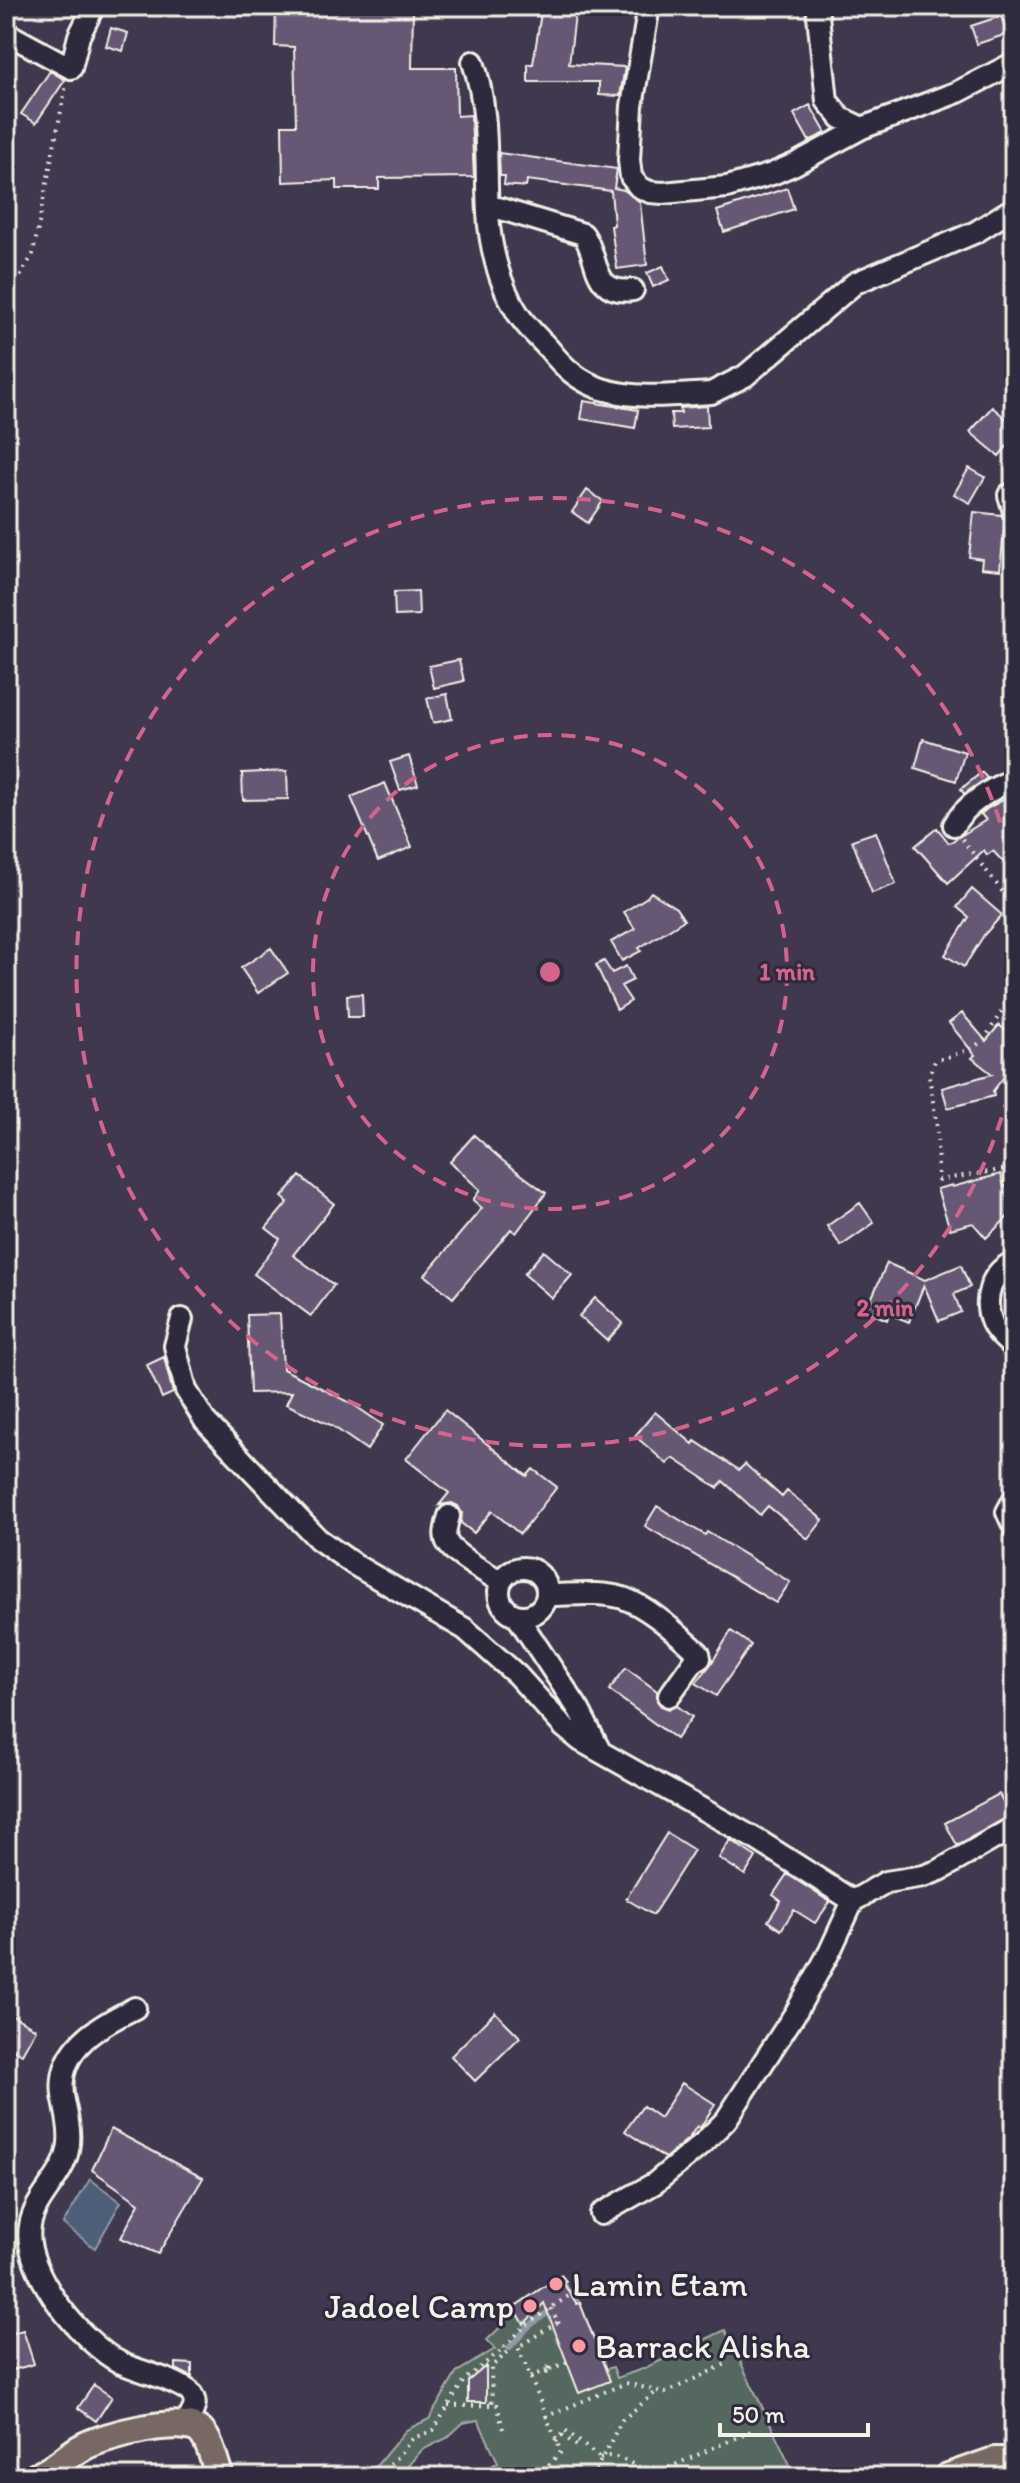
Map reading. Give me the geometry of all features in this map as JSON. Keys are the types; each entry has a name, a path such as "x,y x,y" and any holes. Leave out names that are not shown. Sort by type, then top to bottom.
{"main road":[{"path":"36,2477 57,2467 86,2445 149,2429 186,2424 198,2429 205,2438 220,2477"},
{"path":"948,2477 994,2461 1014,2461"}],"street":[{"path":"6,33 71,68 79,36 94,6"},
{"path":"649,6 632,106 629,160 631,177 639,187 650,192 735,184 795,164 862,128 974,85 1014,63"},
{"path":"817,6 827,101 841,118 862,128"},
{"path":"473,62 482,90 486,119 492,243 506,290 517,313 559,363 581,379 603,389 654,397 711,393 728,386 745,376 855,283 976,232 1014,208"},
{"path":"488,205 583,234 603,281 617,290 633,290"},
{"path":"954,825 958,817 992,790 1014,780"},
{"path":"1014,1262 1000,1269 994,1277 989,1303 992,1323 1014,1348"},
{"path":"182,1319 175,1346 186,1390 205,1421 318,1539 355,1565 465,1629 517,1675 564,1727 581,1741 759,1841 853,1901"},
{"path":"1014,1499 1007,1512 1014,1527"},
{"path":"449,1516 447,1543 501,1582"},
{"path":"517,1616 525,1617 540,1610 548,1595 543,1579 530,1569 513,1570 501,1582 503,1606 517,1616 579,1710 600,1751"},
{"path":"548,1595 608,1595 624,1599 669,1628 699,1653 700,1658 694,1661 669,1696"},
{"path":"601,2214 655,2183 726,2120 796,2012 853,1901 886,1882 940,1870 1014,1827"},
{"path":"135,2008 86,2035 75,2048 66,2067 62,2086 68,2150 61,2170 34,2212 29,2226 30,2241 33,2258 58,2307 87,2338 120,2362 189,2391 196,2399 186,2424"}],"path":[{"path":"6,283 21,275 33,254 71,68"},
{"path":"954,825 992,878 1014,902"},
{"path":"1014,934 1009,958 1009,999 984,1040 971,1049 935,1061 929,1075 937,1128 938,1180 1014,1168"},
{"path":"380,2477 413,2438 433,2431 464,2380 528,2321 570,2295"},
{"path":"552,2305 562,2329"},
{"path":"543,2471 561,2452 518,2347 558,2322"},
{"path":"492,2405 491,2367 508,2352 502,2348"},
{"path":"530,2377 568,2362"},
{"path":"545,2417 626,2383 665,2393 728,2363"},
{"path":"586,2390 590,2397"},
{"path":"592,2477 622,2420 656,2392"},
{"path":"448,2406 497,2405 503,2429"},
{"path":"556,2442 565,2430 600,2458 615,2456 651,2473 756,2429"},
{"path":"562,2435 574,2445"}],"green space":[{"path":"559,2277 580,2303 606,2369 613,2367 617,2378 725,2330 796,2477 484,2477 481,2472 498,2462 478,2420 463,2423 447,2438 422,2450 398,2477 367,2477 406,2430 429,2419 457,2372 495,2349 487,2340 516,2312 514,2307"}],"water":[{"path":"90,2179 121,2202 95,2248 63,2224"}],"building":[{"path":"276,6 413,6 412,68 456,68 457,116 471,115 474,177 379,178 379,189 337,189 337,180 283,182 282,125 296,125 294,47 275,46"},
{"path":"542,6 576,7 569,64 625,67 620,96 599,95 599,82 528,82 528,64 533,64"},
{"path":"1001,16 1007,34 977,44 971,26"},
{"path":"111,28 128,33 123,51 106,46"},
{"path":"50,71 65,80 36,123 21,114"},
{"path":"810,105 826,133 809,141 794,114"},
{"path":"499,153 617,169 614,188 624,190 640,202 647,265 617,269 611,226 614,225 611,191 527,180 526,187 504,185 505,176 500,176"},
{"path":"787,188 794,209 724,232 717,211"},
{"path":"663,266 669,280 653,287 647,273"},
{"path":"584,401 638,410 635,428 581,419"},
{"path":"707,406 708,427 672,429 671,413 681,413 680,408"},
{"path":"992,407 1014,425 1014,438 999,456 970,432"},
{"path":"969,468 985,477 970,503 954,494"},
{"path":"587,490 603,501 588,523 572,512"},
{"path":"974,512 1001,515 1005,521 1000,570 981,568 982,559 969,557"},
{"path":"418,591 419,615 395,616 394,592"},
{"path":"459,660 464,681 434,688 429,666"},
{"path":"447,694 452,719 433,723 427,698"},
{"path":"923,739 965,752 956,781 915,768"},
{"path":"409,756 418,785 400,790 390,762"},
{"path":"287,771 288,799 243,800 242,773"},
{"path":"982,772 987,778 964,794 961,789"},
{"path":"385,783 412,847 378,861 351,797"},
{"path":"1014,794 1014,857 1006,865 993,851 987,855 984,850 948,883 915,846 937,828 949,843 986,820 981,814 988,808"},
{"path":"876,832 896,884 872,893 852,840"},
{"path":"972,889 1002,915 984,935 964,967 945,955 969,917 957,907"},
{"path":"651,892 676,908 684,920 622,961 611,942 635,929 624,912"},
{"path":"271,948 288,973 258,993 241,968"},
{"path":"604,961 612,973 626,966 633,980 621,986 631,1001 617,1010 596,965"},
{"path":"362,994 363,1017 348,1017 347,995"},
{"path":"962,1013 986,1041 999,1025 1014,1037 1014,1064 993,1091 994,1096 948,1108 942,1088 992,1074 972,1058 975,1055 949,1023"},
{"path":"474,1135 546,1193 516,1233 511,1229 453,1298 425,1275 482,1208 473,1200 480,1190 450,1162"},
{"path":"1001,1174 1004,1187 1014,1182 1014,1211 986,1238 973,1223 950,1229 937,1189"},
{"path":"300,1176 334,1204 293,1255 334,1285 311,1316 254,1274 280,1239 266,1228 288,1202 282,1197"},
{"path":"860,1203 874,1223 841,1246 827,1226"},
{"path":"544,1251 572,1275 552,1298 524,1274"},
{"path":"887,1263 925,1280 961,1265 970,1287 954,1294 961,1312 939,1321 924,1285 909,1322 889,1314 887,1320 866,1311"},
{"path":"595,1298 623,1323 607,1341 579,1316"},
{"path":"280,1314 283,1369 351,1403 383,1425 367,1450 331,1425 286,1404 292,1392 250,1393 247,1315"},
{"path":"164,1357 173,1393 162,1398 147,1365"},
{"path":"445,1410 527,1476 533,1469 557,1487 520,1534 492,1511 474,1533 461,1523 462,1513 458,1506 452,1503 439,1505 449,1493 406,1459"},
{"path":"655,1412 693,1444 695,1441 739,1470 745,1464 782,1497 787,1491 823,1520 808,1539 768,1506 760,1515 723,1481 718,1488 673,1458 667,1464 635,1436"},
{"path":"657,1506 790,1582 776,1603 645,1526"},
{"path":"731,1631 751,1645 716,1696 696,1683"},
{"path":"626,1668 657,1691 657,1701 661,1706 669,1709 677,1706 692,1717 676,1739 609,1690"},
{"path":"999,1794 1011,1815 957,1845 945,1823"},
{"path":"667,1833 694,1850 653,1915 626,1899"},
{"path":"730,1840 756,1857 745,1875 719,1858"},
{"path":"787,1874 830,1902 815,1923 794,1910 781,1930 768,1921 781,1901 773,1895"},
{"path":"6,2012 36,2029 22,2054 6,2045"},
{"path":"495,2012 520,2037 475,2081 451,2056"},
{"path":"682,2083 715,2104 700,2128 697,2126 689,2138 665,2158 625,2131 643,2106 660,2118"},
{"path":"111,2129 203,2178 158,2254 121,2238 139,2203 92,2170"},
{"path":"561,2275 577,2304 580,2303 610,2381 579,2393 544,2303 524,2324 514,2307"},
{"path":"23,2330 34,2364 9,2371 6,2335"},
{"path":"176,2363 192,2364 192,2377 176,2369"},
{"path":"486,2366 486,2402 468,2402 468,2381"},
{"path":"94,2385 112,2397 96,2421 78,2408"}],"waterway":[{"path":"509,2348 529,2326 547,2313"}],"place":[{"name":"Lamin Etam","path":"556,2284"},
{"name":"Jadoel Camp","path":"530,2306"},
{"name":"Barrack Alisha","path":"579,2346"}]}
